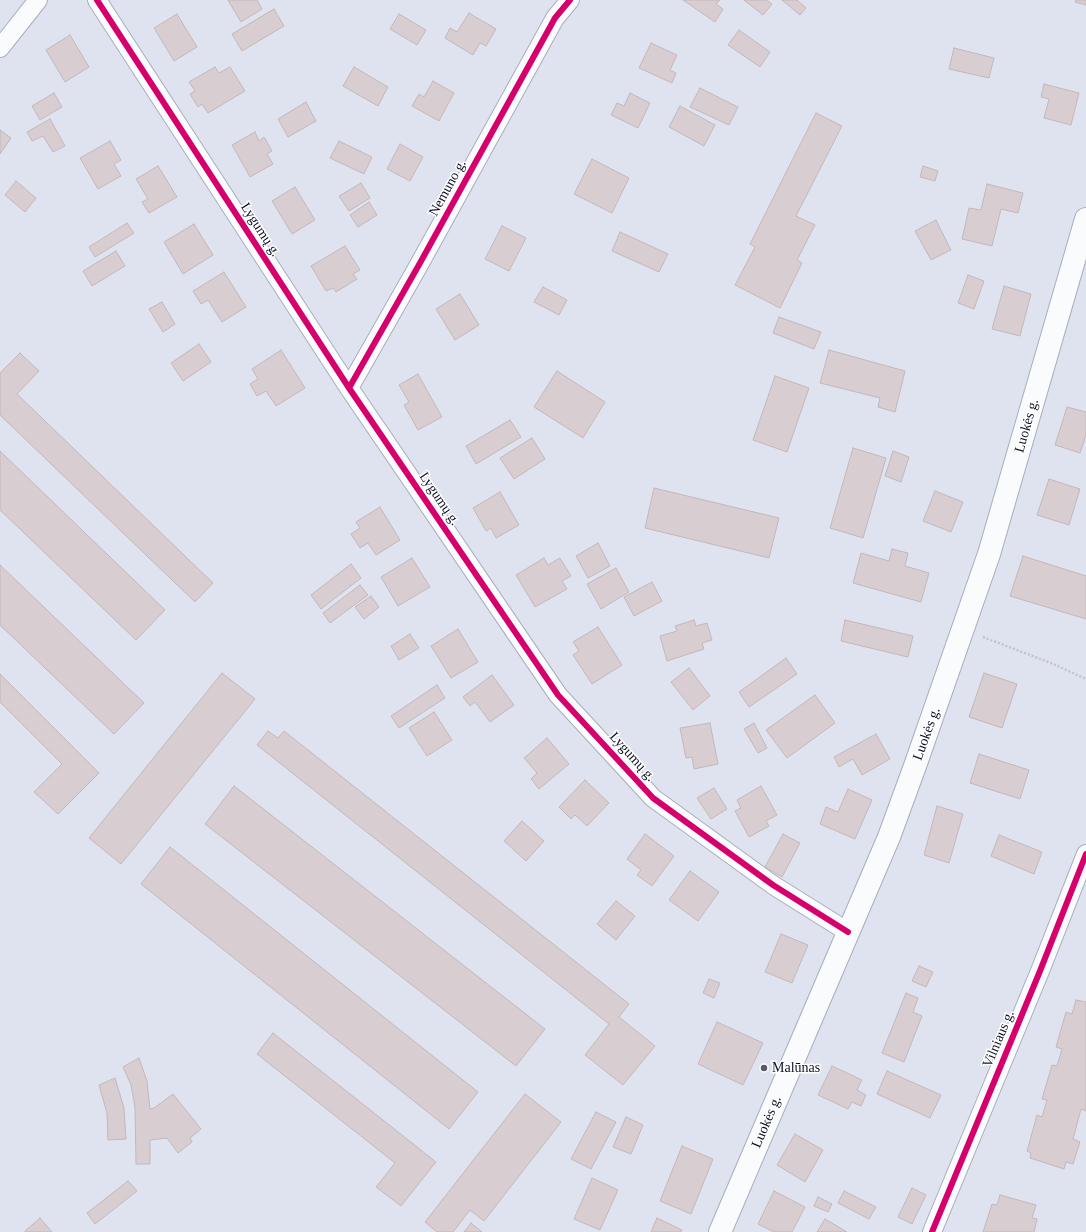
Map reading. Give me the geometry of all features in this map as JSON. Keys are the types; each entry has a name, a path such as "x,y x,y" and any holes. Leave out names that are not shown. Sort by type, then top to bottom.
{"main road":[{"name":"Luokės g.","path":"720,1232 889,837 964,630 1023,438 1086,219"}],"street":[{"path":"0,48 38,0"},
{"name":"Lygumų g.","path":"97,0 349,388 558,694 653,798 773,885 848,932"},
{"name":"Nemuno g.","path":"349,388 424,257 555,18 570,0"},
{"name":"Vilniaus g.","path":"932,1232 1040,972 1086,854"}],"path":[{"path":"964,630 1051,663 1086,679"}],"building":[{"path":"228,0 257,0 262,9 241,22"},
{"path":"683,0 720,0 716,4 723,9 715,22"},
{"path":"744,0 767,0 772,4 763,15"},
{"path":"782,0 797,0 806,8 800,15"},
{"path":"1076,0 1086,0 1086,5 1075,2"},
{"path":"274,9 284,26 242,51 232,34"},
{"path":"469,13 496,29 486,46 480,43 473,55 445,38 450,28 457,32"},
{"path":"177,14 197,47 174,61 154,28"},
{"path":"399,14 426,30 417,45 390,29"},
{"path":"739,30 770,52 760,67 728,45"},
{"path":"70,35 89,67 65,82 46,50"},
{"path":"651,43 677,55 670,70 676,73 672,83 639,68"},
{"path":"954,48 994,58 989,78 949,69"},
{"path":"215,67 219,73 230,67 245,91 208,113 202,104 198,107 190,94 195,91 189,82"},
{"path":"354,67 388,87 378,106 343,86"},
{"path":"433,81 454,93 439,121 412,106 419,94 424,97"},
{"path":"1044,84 1079,93 1071,125 1044,118 1049,99 1041,97"},
{"path":"700,88 738,107 729,125 690,107"},
{"path":"54,93 62,107 40,120 32,106"},
{"path":"630,93 650,103 638,128 611,115 617,103 624,106"},
{"path":"306,102 316,121 288,137 278,119"},
{"path":"680,106 715,125 704,146 669,127"},
{"path":"816,113 842,126 796,216 815,225 797,260 802,263 780,308 735,285 755,247 750,244"},
{"path":"50,119 65,146 53,152 43,136 32,141 27,132"},
{"path":"0,130 11,138 0,154"},
{"path":"255,132 259,141 264,137 272,151 267,154 273,164 250,177 232,145"},
{"path":"110,141 121,160 114,164 121,176 98,189 80,158"},
{"path":"339,141 372,157 364,174 330,158"},
{"path":"400,144 423,157 410,181 387,169"},
{"path":"592,159 629,178 612,213 574,194"},
{"path":"158,166 177,197 149,213 142,202 148,199 136,179"},
{"path":"923,166 938,171 935,181 920,177"},
{"path":"16,181 36,198 25,212 5,195"},
{"path":"361,183 370,198 349,211 339,196"},
{"path":"987,184 1023,193 1018,213 1001,209 992,246 962,239 969,208 981,210"},
{"path":"295,187 315,220 292,234 272,201"},
{"path":"369,202 377,215 358,227 350,215"},
{"path":"936,220 951,250 931,260 915,231"},
{"path":"127,223 134,233 95,257 89,247"},
{"path":"194,224 213,255 183,274 164,242"},
{"path":"502,226 526,238 509,271 485,259"},
{"path":"620,232 668,254 659,272 612,251"},
{"path":"345,246 360,270 353,274 357,279 336,292 333,288 326,291 311,266"},
{"path":"116,251 125,266 92,286 83,271"},
{"path":"224,272 246,307 222,322 208,300 201,304 193,291"},
{"path":"968,275 984,281 974,309 958,303"},
{"path":"1004,286 1031,294 1020,336 992,329"},
{"path":"543,287 567,300 559,315 534,302"},
{"path":"460,294 479,325 455,340 436,309"},
{"path":"162,302 175,324 163,332 149,309"},
{"path":"779,317 821,332 814,349 773,333"},
{"path":"199,344 211,362 183,381 171,363"},
{"path":"281,350 305,388 276,406 266,391 257,396 250,384 258,379 252,369"},
{"path":"829,350 905,371 895,412 878,407 880,398 820,383"},
{"path":"20,353 39,371 17,394 213,583 195,602 0,415 0,373"},
{"path":"557,371 605,402 583,438 534,407"},
{"path":"418,374 442,417 418,430 404,405 409,402 399,385"},
{"path":"775,376 809,388 787,452 753,440"},
{"path":"1067,407 1086,412 1086,435 1080,453 1055,445"},
{"path":"510,420 521,437 476,464 466,446"},
{"path":"532,438 545,459 514,479 500,458"},
{"path":"853,448 886,458 863,538 830,528"},
{"path":"0,451 165,610 136,640 0,510"},
{"path":"893,451 909,457 901,482 885,476"},
{"path":"1049,479 1080,489 1069,525 1037,515"},
{"path":"654,488 779,518 769,558 645,528"},
{"path":"935,491 963,502 951,532 923,521"},
{"path":"500,492 519,525 496,538 491,528 486,531 473,508"},
{"path":"380,507 400,540 376,555 368,543 360,548 351,534 360,528 356,522"},
{"path":"598,543 610,566 588,578 576,556"},
{"path":"892,549 908,553 905,566 929,573 921,602 853,583 861,553 889,561"},
{"path":"1023,556 1086,576 1086,619 1010,596"},
{"path":"412,558 430,587 398,606 381,577"},
{"path":"544,558 548,565 560,558 571,576 562,581 567,589 535,607 516,575"},
{"path":"351,564 361,578 321,609 311,595"},
{"path":"0,565 144,703 114,734 0,625"},
{"path":"616,568 629,592 601,609 587,584"},
{"path":"652,582 662,601 634,616 624,597"},
{"path":"360,585 368,595 330,623 323,613"},
{"path":"371,596 379,607 364,619 355,607"},
{"path":"694,620 696,626 707,623 712,640 702,643 704,649 667,661 660,636 677,631 675,626"},
{"path":"845,620 913,636 908,657 841,641"},
{"path":"598,627 622,665 592,684 573,655 579,651 573,642"},
{"path":"458,629 478,662 451,678 431,646"},
{"path":"410,634 419,648 399,660 391,646"},
{"path":"786,658 797,674 749,707 739,692"},
{"path":"689,668 710,696 693,710 671,682"},
{"path":"222,673 255,699 121,864 89,838"},
{"path":"984,673 1017,684 1002,728 969,717"},
{"path":"0,674 99,773 58,814 34,792 62,764 0,702"},
{"path":"492,675 514,705 490,722 475,702 470,706 463,697"},
{"path":"437,685 445,698 399,728 391,716"},
{"path":"815,695 835,723 787,758 766,730"},
{"path":"434,712 452,740 427,756 409,728"},
{"path":"710,723 718,764 694,769 692,757 686,758 680,728"},
{"path":"754,723 767,748 758,753 744,729"},
{"path":"268,731 278,738 284,731 629,1004 619,1017 655,1046 623,1085 585,1055 609,1024 257,745"},
{"path":"876,734 890,759 862,775 853,759 839,767 834,757"},
{"path":"547,738 569,764 539,789 531,779 537,773 524,758"},
{"path":"979,754 1029,770 1020,799 970,783"},
{"path":"585,780 609,803 587,826 575,815 571,819 559,807"},
{"path":"234,786 545,1029 516,1066 205,824"},
{"path":"761,786 777,815 766,821 769,826 749,837 735,811 741,808 737,800"},
{"path":"714,788 727,809 711,819 697,798"},
{"path":"848,789 872,800 855,839 820,824 826,807 838,812"},
{"path":"937,806 963,814 949,863 924,855"},
{"path":"522,821 544,841 526,861 504,841"},
{"path":"645,834 674,856 652,886 637,875 641,870 627,859"},
{"path":"783,834 800,843 782,877 765,867"},
{"path":"999,835 1042,852 1034,874 991,856"},
{"path":"170,847 478,1092 449,1129 141,884"},
{"path":"690,871 719,892 698,921 669,900"},
{"path":"616,901 635,916 616,940 597,924"},
{"path":"781,934 808,945 792,983 765,972"},
{"path":"919,966 933,972 926,987 912,981"},
{"path":"709,979 720,983 714,998 703,993"},
{"path":"906,993 918,998 913,1012 922,1016 904,1062 882,1053"},
{"path":"1076,1000 1086,1002 1086,1111 1081,1109 1073,1139 1080,1142 1073,1164 1066,1162 1064,1169 1030,1158 1031,1153 1027,1151 1037,1115 1042,1117 1047,1100 1042,1099 1052,1065 1057,1066 1062,1049 1056,1047 1066,1012 1072,1014"},
{"path":"717,1022 763,1043 743,1085 698,1064"},
{"path":"273,1033 436,1162 401,1206 376,1187 395,1163 257,1054"},
{"path":"139,1058 147,1081 150,1109 154,1108 173,1094 201,1129 190,1138 192,1142 178,1153 167,1138 150,1140 150,1164 136,1164 135,1107 131,1085 123,1067"},
{"path":"832,1066 862,1080 857,1090 866,1095 861,1106 852,1102 848,1109 818,1095"},
{"path":"887,1071 941,1095 930,1118 877,1094"},
{"path":"115,1078 124,1108 126,1139 108,1140 107,1113 99,1085"},
{"path":"525,1094 561,1122 484,1221 470,1210 453,1232 437,1232 425,1222"},
{"path":"596,1112 616,1122 591,1169 571,1159"},
{"path":"626,1117 643,1125 631,1154 613,1147"},
{"path":"795,1134 823,1150 805,1182 777,1165"},
{"path":"682,1146 713,1159 691,1214 660,1201"},
{"path":"592,1178 618,1190 600,1230 574,1219"},
{"path":"128,1181 137,1191 95,1224 87,1213"},
{"path":"912,1188 926,1195 912,1224 898,1217"},
{"path":"774,1191 805,1207 792,1232 774,1232 758,1224"},
{"path":"844,1191 876,1207 869,1219 838,1203"},
{"path":"1000,1195 1036,1205 1032,1218 1037,1219 1034,1232 983,1232 992,1204 997,1205"},
{"path":"818,1197 832,1204 828,1212 814,1206"},
{"path":"40,1218 52,1232 25,1232 25,1231"},
{"path":"657,1218 682,1230 681,1232 651,1232"},
{"path":"825,1219 847,1232 817,1232"},
{"path":"471,1223 482,1232 464,1232"}],"cycle path":[{"path":"97,0 349,388 558,695 653,798 773,885 848,932"},
{"path":"349,388 420,263 555,18 570,0"},
{"path":"932,1232 1040,971 1086,854"}],"place":[{"name":"Malūnas","path":"764,1068"}]}
